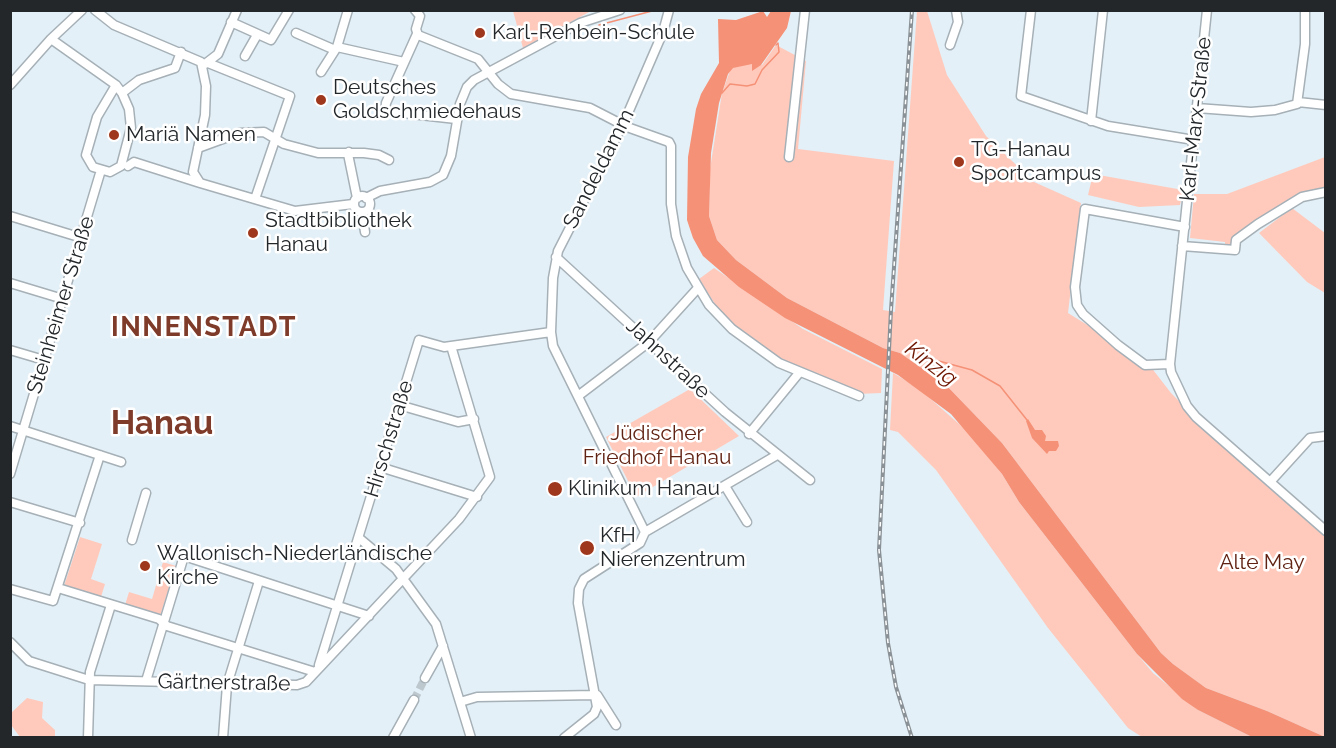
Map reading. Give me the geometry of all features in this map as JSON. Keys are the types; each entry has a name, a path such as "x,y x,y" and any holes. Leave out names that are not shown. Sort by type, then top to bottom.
{"street":[{"path":"10,85 51,39 82,10"},
{"path":"95,10 114,25 205,64 290,96 255,199"},
{"path":"231,22 267,39 274,38 289,10"},
{"path":"321,72 336,49 348,10"},
{"path":"415,10 420,16 417,34 386,103 386,111 456,119"},
{"path":"128,166 134,162 296,211 359,200 380,191 430,182 443,175 451,156 456,119 467,87 489,72 580,22 620,10"},
{"name":"Sandeldamm","path":"551,332 556,257 622,125 663,32 669,10"},
{"path":"789,157 805,10"},
{"path":"951,45 958,22 956,10"},
{"path":"1031,10 1021,96 1124,130 1194,140"},
{"path":"1091,121 1103,10"},
{"name":"Karl-Marx-Straße","path":"1170,364 1207,10"},
{"path":"1298,102 1305,44 1305,10"},
{"path":"205,64 218,54 237,11"},
{"path":"296,33 336,49 404,62"},
{"path":"417,34 478,59 498,84 515,96 584,106 622,125 671,144 671,204 674,230 684,261 698,288 717,315 760,351 799,373 859,396"},
{"path":"245,56 257,35"},
{"path":"51,39 116,85 122,93 131,123 123,160 115,171 101,170 89,164 86,150 96,117 116,85"},
{"path":"122,93 139,80 175,68 181,52"},
{"path":"198,180 193,168 206,102 205,64"},
{"path":"1197,108 1258,112 1291,107 1298,102 1326,105"},
{"path":"198,148 249,132 269,133 284,144 318,153 349,152 379,155 390,160"},
{"path":"349,152 359,200 357,211 362,212"},
{"name":"Steinheimer Straße","path":"10,474 101,170"},
{"path":"1182,246 1235,250 1236,240 1258,224 1302,197 1326,192"},
{"path":"359,200 369,207 362,212"},
{"path":"1185,227 1085,209 1075,287 1077,306 1089,321 1138,360 1151,366 1170,364 1176,385 1187,406 1326,531"},
{"path":"362,212 365,232"},
{"path":"10,216 82,238"},
{"name":"Jahnstraße","path":"556,257 749,434 810,480"},
{"path":"10,283 63,299"},
{"path":"578,396 649,342 698,288"},
{"path":"451,346 551,332 554,348 645,532"},
{"name":"Hirschstraße","path":"317,671 419,340 451,346"},
{"name":"Gärtnerstraße","path":"10,642 29,661 89,680 227,685 297,685 306,682 404,579 477,497 490,473 451,346"},
{"path":"10,350 45,360"},
{"path":"749,434 799,373"},
{"path":"399,405 458,422 474,419"},
{"path":"10,426 121,462"},
{"path":"1270,482 1310,438 1326,436"},
{"path":"10,589 53,601 100,455"},
{"path":"564,738 591,717 597,707 578,603 579,589 584,579 640,543 645,532 777,455"},
{"path":"380,467 477,497"},
{"path":"725,486 747,522"},
{"path":"132,540 146,493"},
{"path":"10,502 81,519"},
{"path":"358,538 391,564 436,624 469,735"},
{"path":"146,681 184,556 369,616"},
{"path":"224,738 227,685 259,581"},
{"path":"58,588 159,619 163,623 238,648 317,671"},
{"path":"88,738 89,680 111,605"},
{"path":"425,678 443,646"},
{"path":"460,702 477,697 596,695"},
{"path":"596,695 616,725"},
{"path":"393,738 414,700"}],"green space":[{"path":"513,11 591,11 523,48"},
{"name":"Alte May","path":"917,11 927,11 947,75 986,136 1034,182 1081,203 1068,313 1147,362 1171,393 1235,458 1325,537 1325,737 1267,711 1206,688 1173,664 1161,653 1002,443 946,385 900,353 883,348 787,298 736,260 717,240 709,216 710,169 722,93 731,68 753,63 762,65 776,45 806,61 798,149 894,161 883,310 895,312"},
{"path":"1325,157 1325,189 1305,192 1294,198 1234,236 1232,247 1225,246 1225,242 1190,238 1194,194 1227,194"},
{"path":"1093,174 1183,190 1180,205 1139,207 1088,195"},
{"path":"1292,208 1325,233 1325,293 1307,282 1259,233"},
{"path":"714,268 803,329 882,369 881,393 857,394 795,367 765,351 738,331 722,315 699,279"},
{"path":"893,373 917,387 967,431 1002,474 1019,502 1153,673 1198,710 1252,737 1142,737 1128,728 1048,628 936,470 898,432 890,430"},
{"name":"Jüdischer Friedhof Hanau","path":"690,389 739,436 636,497 606,437"},
{"path":"80,537 102,544 91,579 105,584 101,597 64,586"},
{"path":"163,562 176,566 160,616 125,605 129,592 152,599"},
{"path":"27,698 43,702 42,718 55,730 55,737 20,737 11,725 11,713"}],"shaded area":[{"path":"763,11 767,17 771,11 791,11 787,28 761,65 752,71 752,64 733,68 728,74 719,103 711,153 709,216 717,240 736,260 787,298 883,348 900,353 946,385 1002,443 1161,653 1173,664 1206,688 1267,711 1325,737 1252,737 1198,710 1182,699 1137,654 1019,502 1002,474 951,414 898,375 785,318 739,287 703,256 693,238 687,220 688,157 696,109 701,94 719,63 718,19 736,20"},
{"path":"1028,419 1035,430 1042,430 1046,436 1045,441 1058,441 1059,446 1056,451 1049,451 1047,454 1032,438 1026,421"}],"waterway":[{"path":"599,25 652,11"},
{"path":"722,93 730,84 747,86 755,84 762,70 779,52 778,43 776,45"},
{"name":"Kinzig","path":"924,367 935,360 972,370 1000,386 1027,420"}],"tunnel":[{"path":"414,700 425,678"}],"railway":[{"path":"912,10 891,310 879,550 888,643 896,687 912,738"}],"place":[{"name":"Karl-Rehbein-Schule","path":"480,33"},
{"name":"Deutsches Goldschmiedehaus","path":"321,100"},
{"name":"Mariä Namen","path":"114,135"},
{"name":"TG-Hanau Sportcampus","path":"959,162"},
{"name":"Stadtbibliothek Hanau","path":"253,233"},
{"name":"Klinikum Hanau","path":"555,489"},
{"name":"KfH Nierenzentrum","path":"587,548"},
{"name":"Wallonisch-Niederländische Kirche","path":"145,566"}],"district":[{"name":"INNENSTADT","path":"204,328"},
{"name":"Hanau","path":"162,424"}]}
